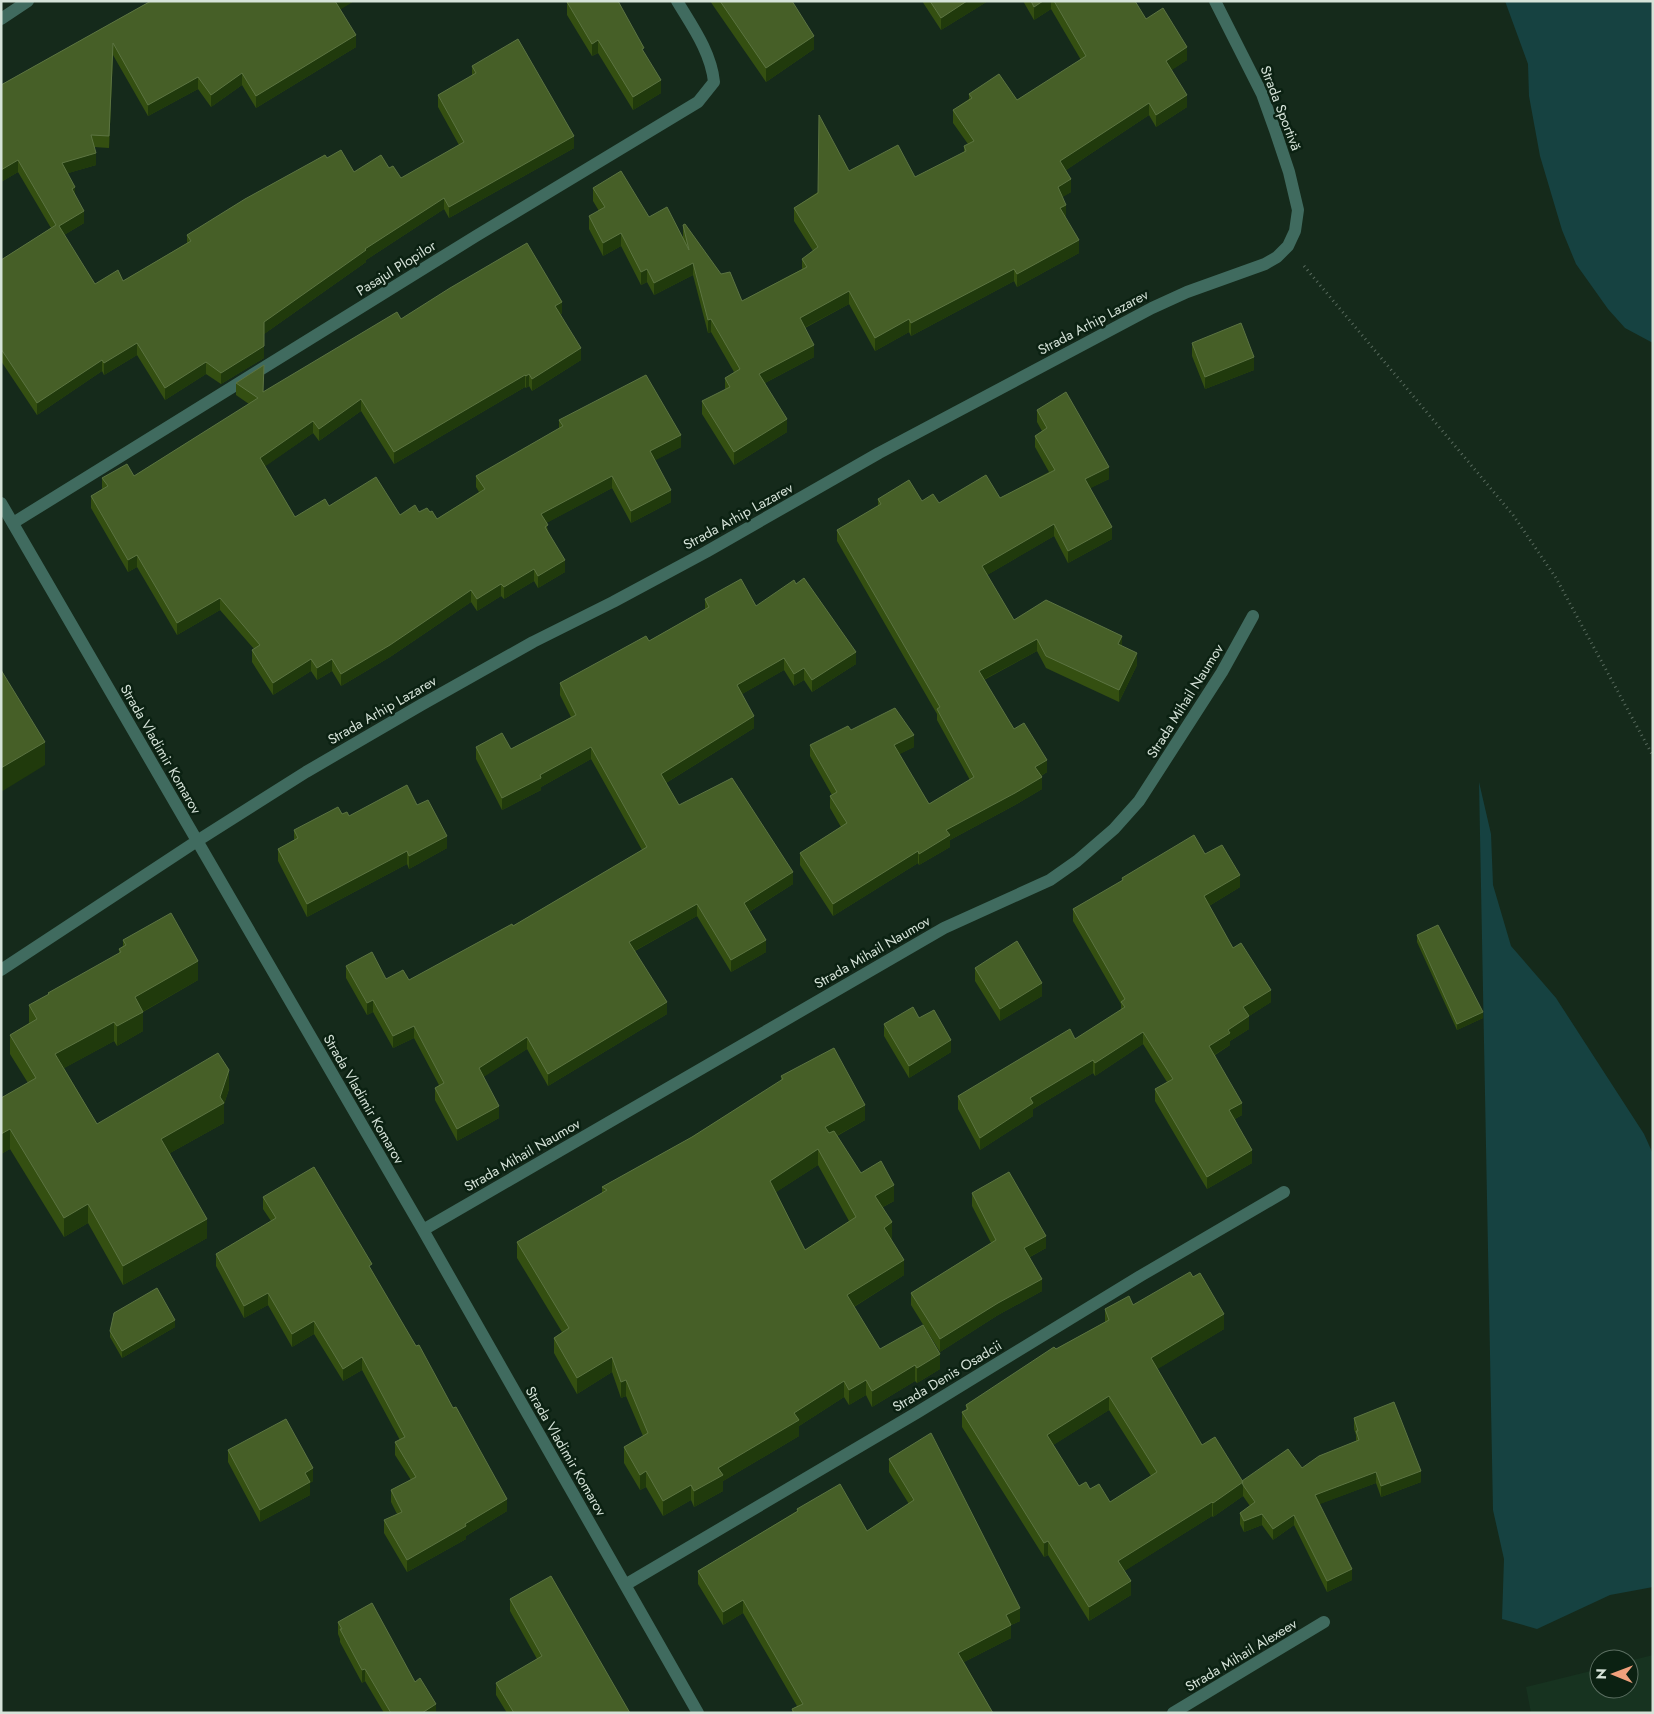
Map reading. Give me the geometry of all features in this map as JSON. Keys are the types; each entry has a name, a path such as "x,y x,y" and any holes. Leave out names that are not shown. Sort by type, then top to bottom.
{"street":[{"path":"1,18 28,1"},
{"name":"Pasajul Plopilor","path":"13,523 476,236 698,102 714,82 713,68 706,51 677,1"},
{"name":"Strada Sportivă","path":"1215,1 1262,94 1276,132 1289,172 1298,210 1295,231"},
{"name":"Strada Arhip Lazarev","path":"1,970 306,772 421,705 533,642 613,602 697,556 879,453 1100,335 1187,292 1265,264 1288,246 1295,231"},
{"name":"Strada Vladimir Komarov","path":"1,503 422,1230 698,1713"},
{"name":"Strada Mihail Naumov","path":"422,1230 944,928 1050,880 1077,861 1114,830 1139,801 1222,672 1253,616"},
{"name":"Strada Denis Osadcii","path":"625,1584 926,1407 1142,1275 1284,1192"},
{"name":"Strada Mihail Alexeev","path":"1173,1713 1324,1622"}],"path":[{"path":"1288,246 1513,516 1556,578 1653,756"}],"shaded area":[{"path":"1653,1655 1653,1713 1531,1713 1526,1687 1589,1671 1589,1699 1639,1699 1639,1658"}],"water":[{"path":"1505,1 1653,1 1653,343 1625,328 1608,309 1576,264 1562,230 1540,156 1529,96 1528,64"},
{"path":"1479,782 1491,834 1493,885 1511,946 1556,998 1644,1134 1653,1154 1653,1587 1610,1595 1537,1629 1502,1619 1504,1559 1493,1510"}],"building":[{"path":"151,1 335,1 356,35 256,96 242,73 211,95 198,77 148,105 113,43 109,136 91,135 96,153 62,163 75,187 72,189 84,211 59,226 95,284 118,270 123,281 191,241 187,235 245,199 325,155 327,158 341,150 354,172 381,155 389,168 393,166 401,178 464,142 438,95 476,73 472,66 518,39 574,136 449,207 444,198 365,249 264,322 264,346 221,373 206,362 165,388 137,343 104,363 102,360 37,403 1,349 1,260 56,225 18,160 1,170 1,85"},
{"path":"618,1 644,48 642,49 661,80 633,97 598,40 592,44 567,2"},
{"path":"720,1 792,1 814,36 766,68"},
{"path":"930,1 967,1 941,18"},
{"path":"1031,1 1043,1 1034,7"},
{"path":"1054,1 1135,1 1146,19 1163,8 1187,47 1166,61 1187,95 1156,115 1149,103 1060,161 1071,179 1058,187 1066,205 1060,208 1079,240 1017,274 1014,269 911,323 909,319 875,338 849,291 800,318 814,345 759,374 787,419 734,452 702,401 730,387 725,378 740,369 711,319 708,320 693,263 654,283 647,269 641,272 621,233 603,243 589,216 605,207 593,188 621,171 649,217 667,207 689,250 683,225 685,224 721,274 730,272 742,301 807,267 802,259 818,247 794,208 818,193 819,115 849,171 898,145 915,177 966,151 964,146 974,141 953,110 972,98 969,94 999,74 1017,100 1086,56"},
{"path":"527,243 562,302 555,306 581,348 532,379 529,374 525,375 394,452 361,399 319,429 313,421 260,458 295,517 325,499 329,506 376,477 400,515 415,505 419,512 427,508 430,512 432,511 437,519 485,489 476,476 563,426 559,420 646,375 681,435 650,451 671,490 631,511 612,476 541,514 548,525 545,527 565,560 538,576 534,569 504,587 501,584 477,599 471,590 390,645 341,674 332,659 317,668 311,659 273,683 252,650 260,645 220,598 177,623 137,555 128,560 91,496 108,486 102,478 127,464 134,476 258,398 236,383 264,365 263,392 397,312 401,319"},
{"path":"1241,323 1254,357 1205,377 1192,343"},
{"path":"1066,392 1109,467 1085,479 1112,527 1068,551 1054,524 982,566 1014,620 1046,600 1122,636 1118,644 1137,653 1119,690 1046,656 1037,639 979,671 1014,729 1024,723 1047,760 1035,767 1042,777 946,830 950,835 919,854 918,851 833,904 800,853 847,823 830,796 837,792 810,745 848,726 851,730 895,708 914,735 894,745 929,804 974,777 937,709 940,707 837,530 881,504 878,499 909,480 922,501 933,494 939,503 986,475 1000,498 1055,470 1035,436 1047,428 1037,410"},
{"path":"804,578 856,652 812,680 804,668 794,674 784,658 737,685 754,716 661,774 679,805 732,778 793,872 744,903 766,940 731,960 697,904 629,942 667,1002 548,1074 527,1037 479,1068 499,1106 457,1129 435,1088 444,1083 414,1026 393,1036 373,1000 367,1003 346,966 372,952 386,979 403,970 409,980 512,924 513,926 647,847 591,747 540,775 541,778 502,798 476,747 502,733 511,749 576,715 560,683 646,636 649,641 709,607 705,599 741,579 756,606 794,580 796,584"},
{"path":"1,670 45,742 1,768"},
{"path":"407,785 417,805 428,800 447,836 409,856 407,851 307,904 278,849 298,838 294,830 338,807 342,814 347,812 349,816"},
{"path":"1194,835 1205,854 1222,845 1240,875 1204,896 1233,948 1241,943 1271,990 1243,1007 1249,1016 1228,1030 1230,1033 1209,1046 1242,1103 1229,1110 1252,1150 1207,1177 1155,1089 1173,1079 1143,1032 1095,1063 1093,1060 1030,1098 1033,1103 980,1138 958,1096 1070,1029 1075,1039 1125,1007 1121,1002 1125,999 1073,909"},
{"path":"171,913 198,961 135,997 143,1012 117,1026 114,1022 55,1054 97,1124 218,1053 229,1070 220,1097 224,1103 161,1139 207,1219 123,1266 88,1204 64,1218 10,1129 1,1134 1,1098 36,1078 10,1035 37,1019 29,1005 121,952 119,949 126,945 123,940"},
{"path":"1438,925 1483,1012 1457,1024 1417,935"},
{"path":"1017,941 1042,983 1000,1009 975,968"},
{"path":"913,1007 919,1018 934,1010 951,1040 909,1066 884,1024"},
{"path":"834,1048 865,1105 825,1127 829,1133 834,1131 861,1173 881,1161 894,1185 875,1196 892,1222 884,1228 904,1260 847,1295 880,1349 923,1325 940,1354 917,1368 915,1365 872,1391 866,1380 849,1390 844,1381 794,1413 799,1420 718,1468 723,1475 694,1491 691,1485 663,1501 646,1471 640,1475 624,1447 648,1433 626,1380 621,1382 612,1357 577,1378 554,1338 569,1328 517,1242 607,1190 602,1187 692,1137 783,1079 781,1076","holes":["818,1149 856,1217 805,1250 770,1181"]},
{"path":"314,1167 372,1264 369,1266 416,1346 419,1345 453,1408 456,1407 507,1499 465,1524 466,1526 407,1560 384,1520 402,1512 391,1490 416,1477 395,1442 405,1437 362,1357 343,1369 314,1321 292,1334 268,1293 244,1306 216,1254 276,1218 263,1197"},
{"path":"1009,1172 1046,1236 1024,1248 1042,1279 998,1303 940,1339 911,1293 996,1240 972,1193"},
{"path":"1190,1272 1193,1277 1200,1273 1224,1314 1151,1358 1202,1445 1215,1437 1243,1482 1213,1503 1118,1561 1131,1581 1089,1607 1048,1541 1044,1543 962,1412 968,1409 966,1405 1054,1347 1056,1349 1109,1320 1105,1309 1129,1296 1133,1305","holes":["1109,1396 1157,1472 1110,1502 1099,1484 1090,1489 1086,1482 1079,1486 1047,1435"]},
{"path":"157,1288 175,1320 122,1351 110,1331 114,1313"},
{"path":"1394,1402 1421,1471 1381,1486 1376,1472 1315,1495 1352,1569 1327,1581 1294,1515 1273,1529 1262,1514 1244,1521 1240,1513 1255,1502 1242,1481 1288,1449 1302,1468 1319,1456 1359,1440 1354,1418"},
{"path":"286,1419 313,1468 305,1473 310,1482 260,1510 228,1450"},
{"path":"931,1433 1020,1608 1006,1615 1011,1625 958,1653 993,1713 794,1713 792,1709 803,1704 743,1600 723,1612 698,1571 840,1484 867,1531 914,1500 889,1459"},
{"path":"551,1576 630,1713 514,1713 496,1683 542,1656 510,1599"},
{"path":"372,1603 415,1682 420,1678 436,1704 422,1713 391,1713 365,1669 362,1670 340,1629 342,1629 338,1622"}]}
